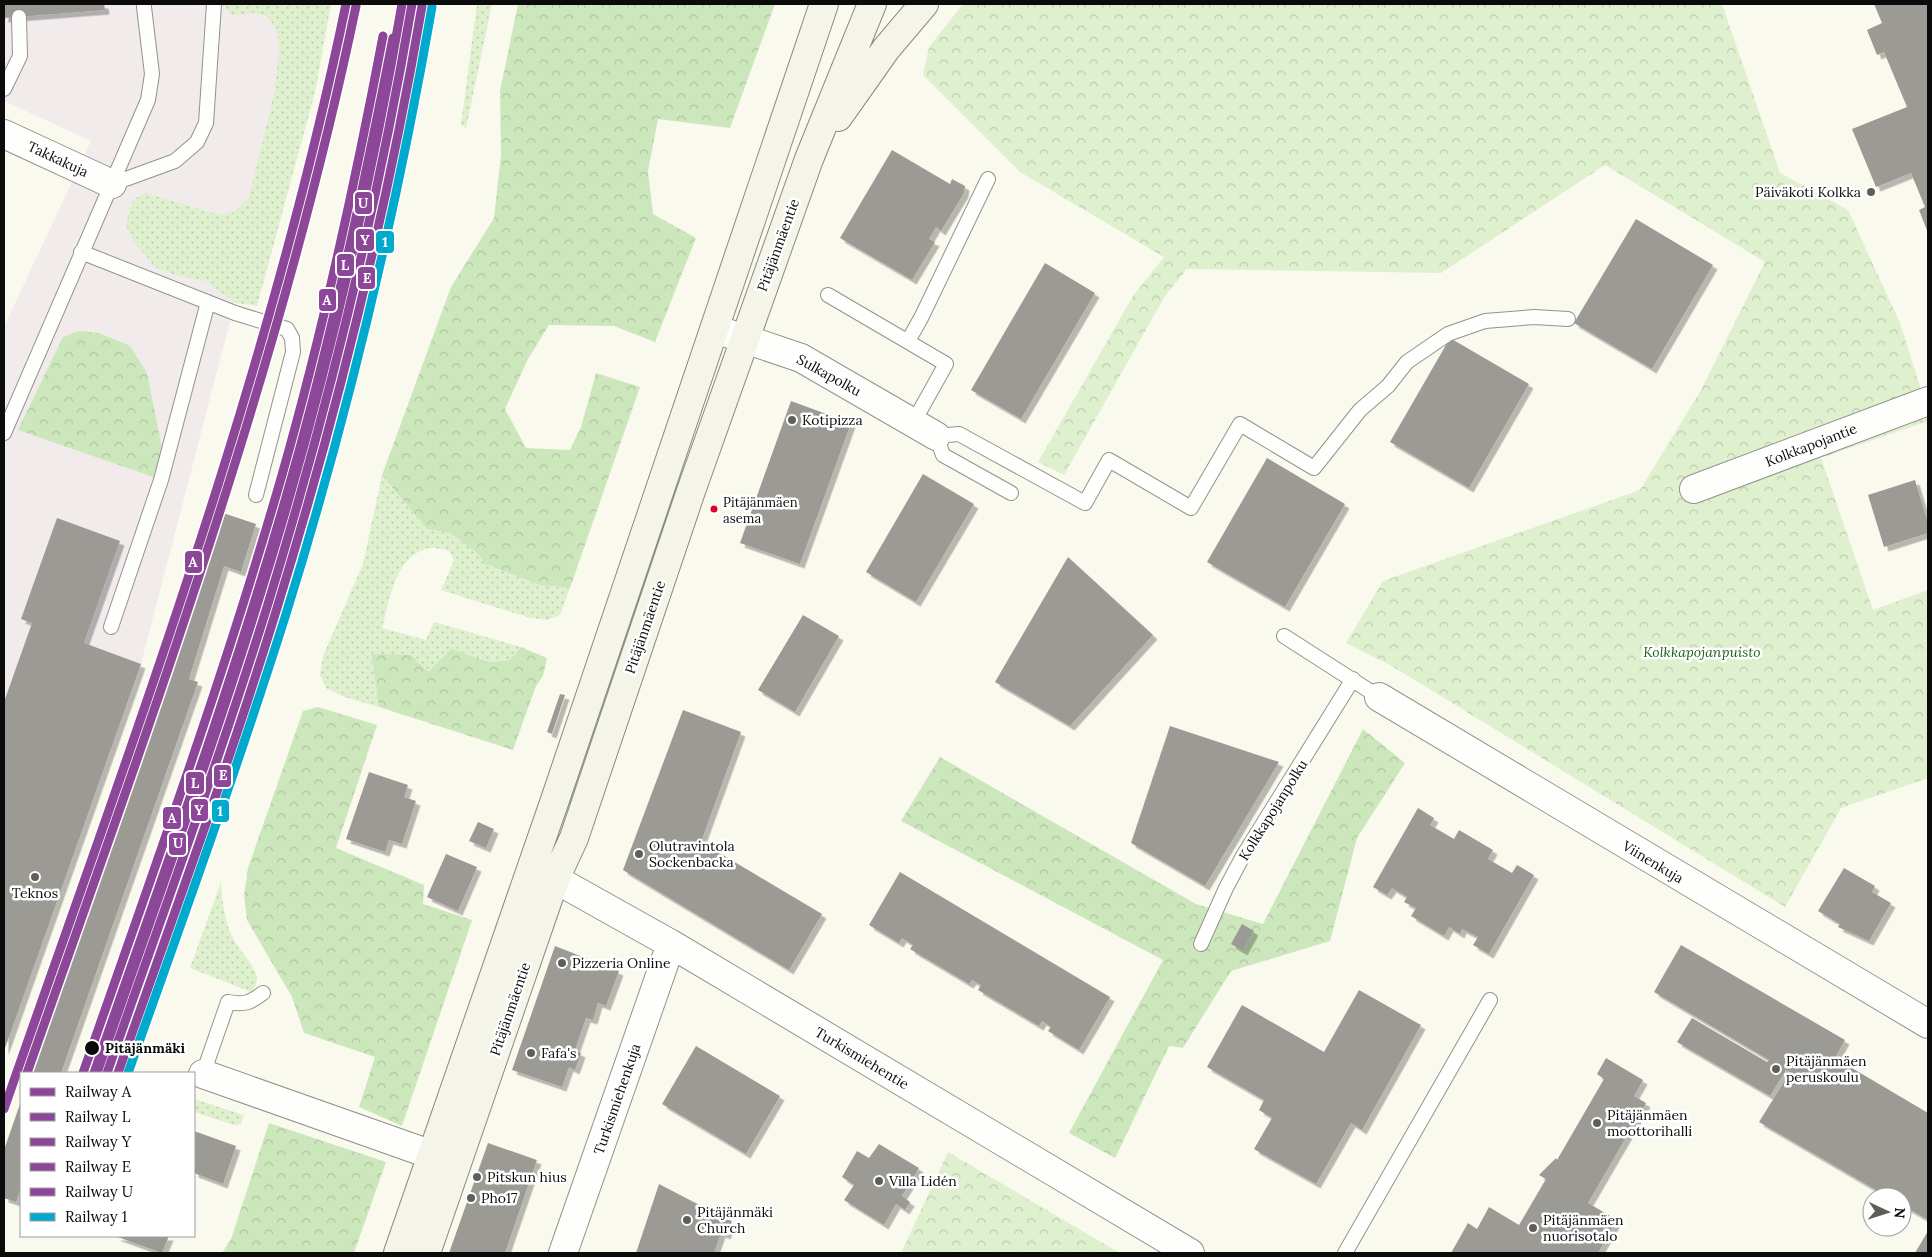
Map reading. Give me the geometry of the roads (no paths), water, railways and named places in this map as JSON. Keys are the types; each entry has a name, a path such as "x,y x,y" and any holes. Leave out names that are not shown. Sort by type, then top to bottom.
{"main road":[{"name":"Pitäjänmäentie","path":"426,1253 456,1163 543,874 715,329 824,4"},
{"name":"Pitäjänmäentie","path":"398,1253 431,1155 543,874 574,838 745,339 809,159 872,4"},
{"path":"809,159 886,48 924,4"}],"street":[{"name":"Takkakuja","path":"4,134 112,184"},
{"name":"Sulkapolku","path":"715,329 801,358 936,436"},
{"name":"Kolkkapojantie","path":"1694,489 1928,401"},
{"name":"Viinenkuja","path":"1379,697 1928,1024"},
{"name":"Turkismiehentie","path":"543,874 671,944 1190,1253"},
{"name":"Turkismiehenkuja","path":"563,1253 671,944"},
{"path":"203,1074 456,1163"}],"lane":[{"path":"112,184 175,161 197,142 206,123 214,4"},
{"path":"4,432 148,100 152,74 144,7"},
{"path":"4,89 20,56 19,16"},
{"path":"908,342 988,179"},
{"path":"81,252 208,302 287,329 292,338 293,352 256,495"},
{"path":"828,295 946,364 912,423"},
{"path":"111,627 162,480 208,302"},
{"path":"1011,493 943,455 936,436 959,434 1085,503 1108,460 1191,508 1240,424 1314,468 1360,410 1388,386 1407,362 1448,334 1485,321 1534,317 1568,319"},
{"path":"1284,636 1379,697"},
{"name":"Kolkkapojanpolku","path":"1201,944 1226,888 1243,856 1353,679"},
{"path":"203,1074 228,1002 243,1005 251,1002 263,993"},
{"path":"1344,1253 1490,1000"}],"rail line":[{"name":"A","path":"4,1109 147,699 237,424 278,285 314,145 346,4"},
{"name":"U","path":"98,1070 219,722 280,531 340,307 373,156 402,4"},
{"name":"Y","path":"107,1072 229,724 289,533 330,383 367,232 412,4"},
{"name":"L","path":"27,1072 165,677 251,411 290,277 325,142 356,6"},
{"name":"E","path":"118,1072 240,725 299,534 340,384 377,234 422,6"},
{"name":"1","path":"128,1072 248,730 309,539 369,313 403,161 432,7"},
{"name":"A","path":"83,1072 212,701 282,475 337,257 383,36"},
{"name":"L","path":"94,1072 247,627 292,476 347,258 393,38"}],"place":[{"name":"Päiväkoti Kolkka","path":"1871,192"},
{"name":"Kotipizza","path":"792,420"},
{"name":"Pitäjänmäen asema","path":"714,509"},
{"name":"Olutravintola Sockenbacka","path":"639,854"},
{"name":"Teknos","path":"35,877"},
{"name":"Pizzeria Online","path":"562,963"},
{"name":"Pitäjänmäki","path":"92,1048"},
{"name":"Fafa's","path":"531,1053"},
{"name":"Pitäjänmäen peruskoulu","path":"1776,1069"},
{"name":"Pitäjänmäen moottorihalli","path":"1597,1123"},
{"name":"Pitskun hius","path":"477,1177"},
{"name":"Villa Lidén","path":"879,1181"},
{"name":"Pho17","path":"471,1198"},
{"name":"Pitäjänmäki Church","path":"687,1220"},
{"name":"Pitäjänmäen nuorisotalo","path":"1533,1228"}],"park label":[{"name":"Kolkkapojanpuisto","path":"1702,652"}]}
